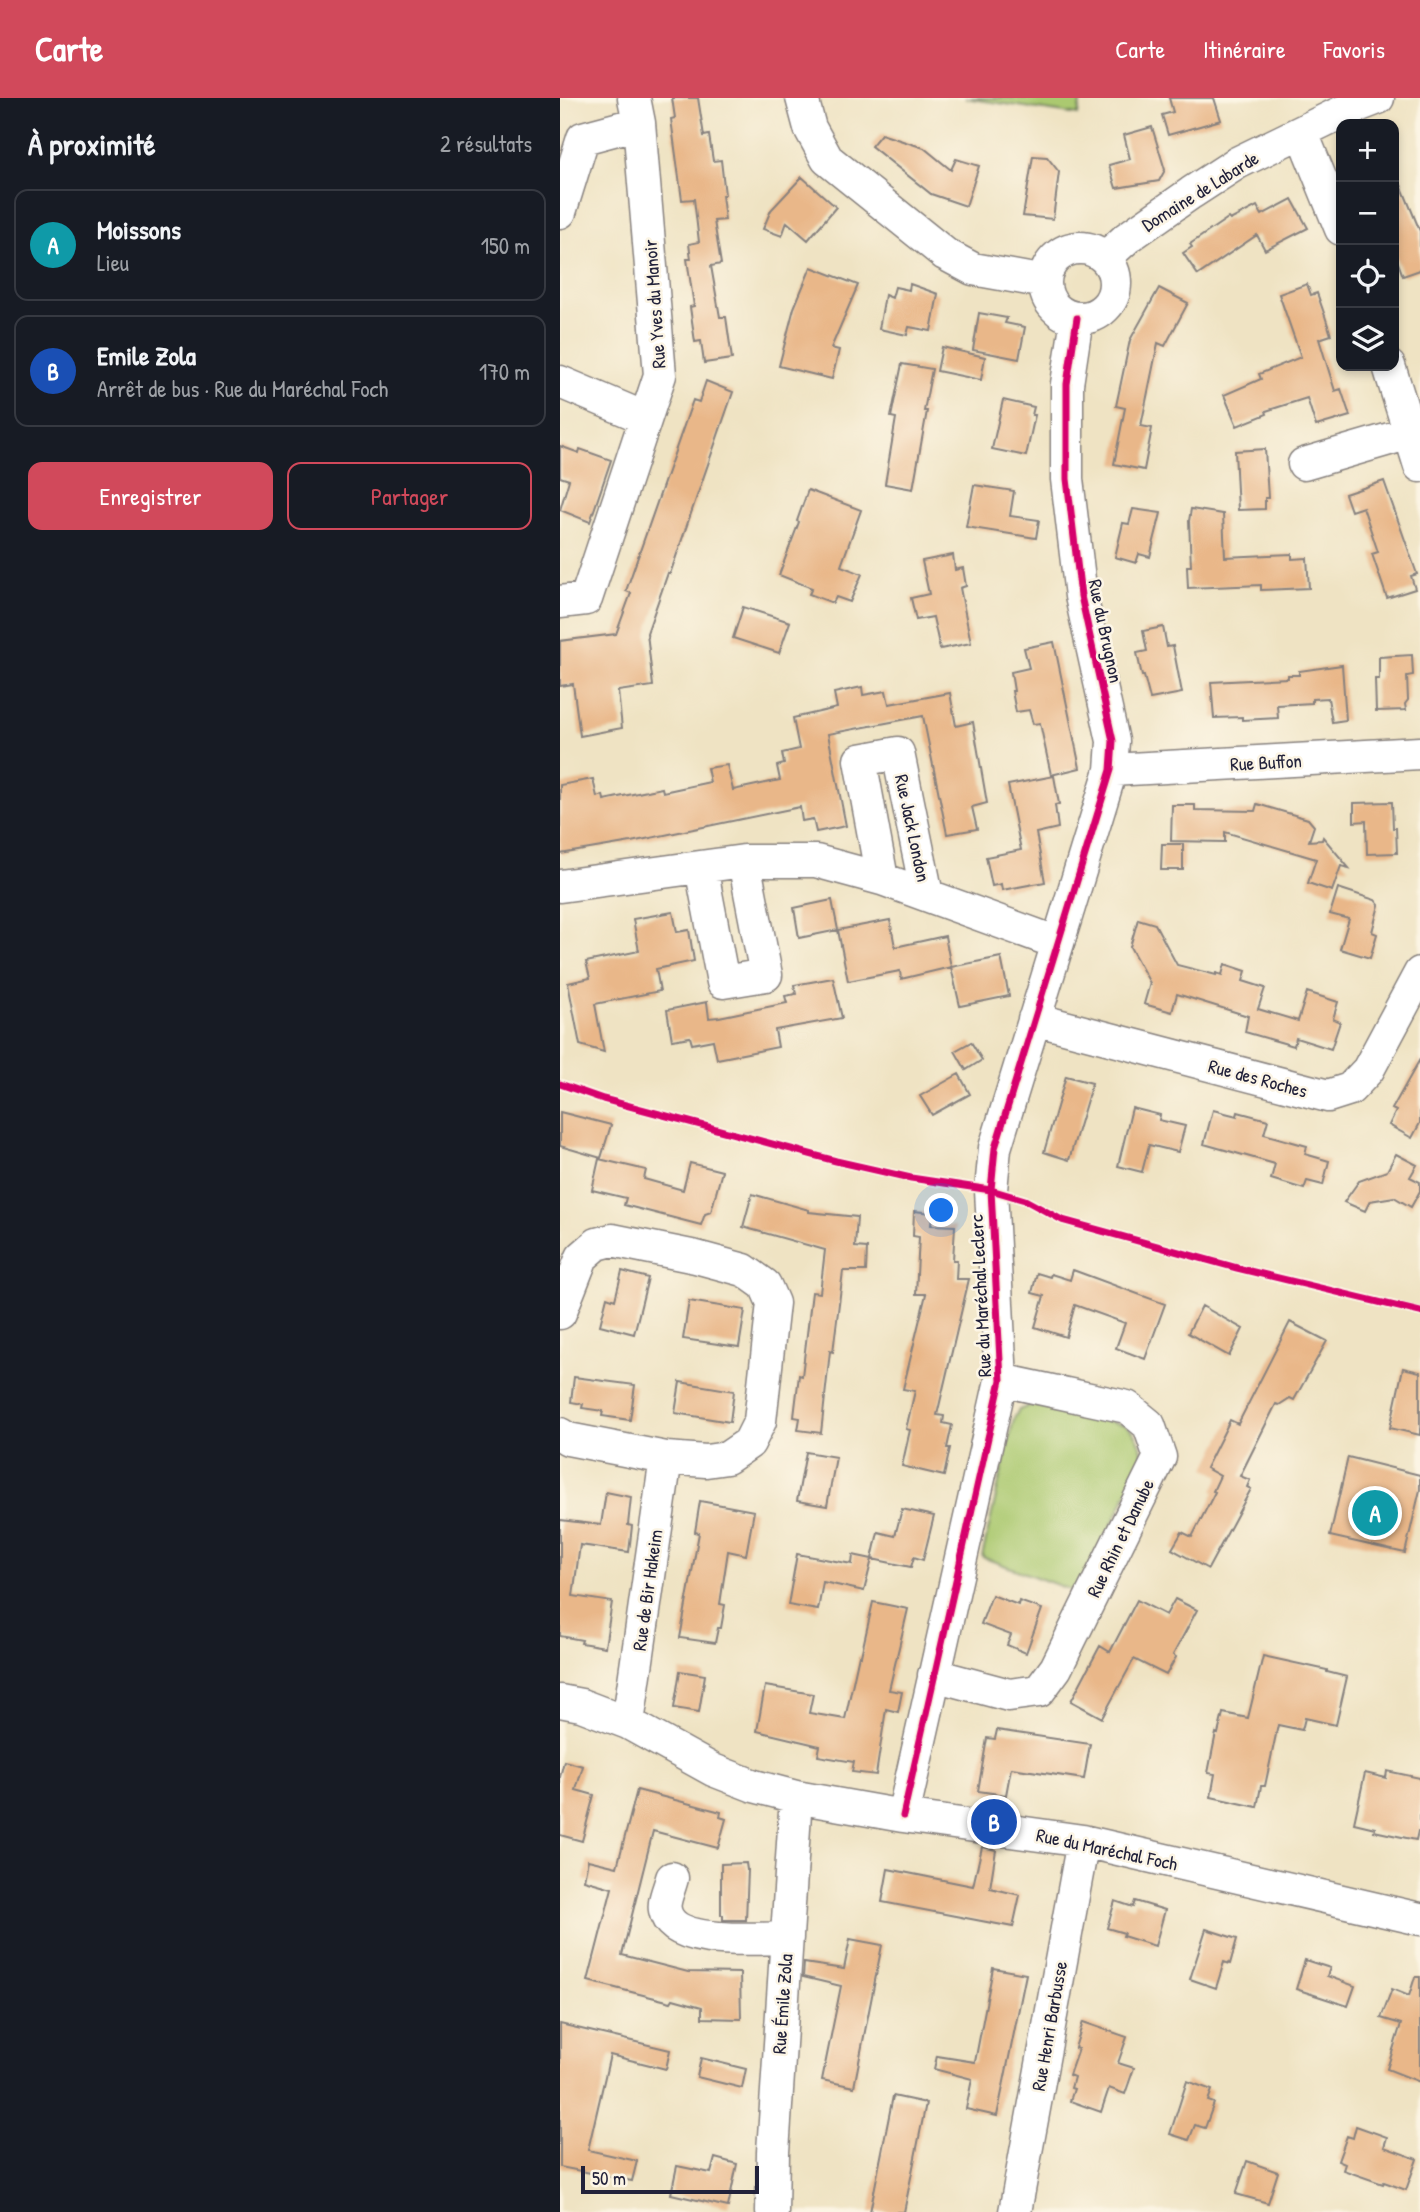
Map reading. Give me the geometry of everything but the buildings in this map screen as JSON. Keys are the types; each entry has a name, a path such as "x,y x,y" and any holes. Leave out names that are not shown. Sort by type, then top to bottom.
{"street":[{"path":"802,98 810,128 827,159 946,254 973,268 1045,282"},
{"name":"Domaine de Labarde","path":"1105,258 1127,238 1237,163 1342,112 1378,98"},
{"path":"560,212 583,138 636,110"},
{"name":"Rue Yves du Manoir","path":"560,602 586,599 660,375 636,110"},
{"path":"1301,133 1336,217"},
{"path":"1084,248 1096,251 1105,258 1115,277 1112,298 1098,314 1087,318 1067,316 1051,302 1046,293 1045,282 1053,261 1062,253 1084,248"},
{"name":"Rue du Brugnon","path":"1058,943 1111,770 1113,741 1081,596 1066,479 1068,384 1077,318"},
{"path":"1391,371 1420,466"},
{"path":"560,382 645,418"},
{"path":"1304,464 1410,433"},
{"name":"Rue Jack London","path":"883,879 860,760 898,753 927,895"},
{"name":"Rue Buffon","path":"1111,770 1420,753"},
{"name":"Rue Jack London","path":"560,886 744,862 816,861 883,879 1058,943"},
{"path":"701,867 723,982 766,975 744,862"},
{"name":"Rue du Maréchal Leclerc","path":"903,1816 1002,1380 991,1190 995,1148 1058,943"},
{"name":"Rue des Roches","path":"1034,1019 1328,1096 1350,1090 1368,1070 1420,973"},
{"path":"560,1313 582,1257 597,1244 612,1240 744,1270 765,1285 773,1303 761,1421 749,1443 727,1458 706,1461 666,1458 568,1439 560,1434"},
{"name":"Rue Rhin et Danube","path":"934,1675 1009,1695 1039,1691 1056,1668 1160,1457 1149,1426 1127,1406 1002,1380"},
{"name":"Rue de Bir Hakeim","path":"628,1723 666,1458"},
{"name":"Rue du Maréchal Foch","path":"560,1701 582,1705 628,1723 713,1770 754,1786 796,1797 903,1816 1083,1840 1420,1919"},
{"name":"Rue Émile Zola","path":"772,2212 773,2152 796,1797"},
{"name":"Rue Henri Barbusse","path":"1015,2212 1083,1840"},
{"path":"672,1878 664,1908 669,1920 678,1928 704,1937 787,1938"}],"green space":[{"path":"965,98 1081,98 1078,115"},
{"path":"1033,1404 1125,1425 1139,1440 1142,1449 1143,1460 1079,1593 982,1557 1014,1418 1019,1410"}],"cycle path":[{"path":"903,1816 1001,1380 991,1190 995,1148 1111,770 1113,741 1081,596 1067,479 1067,384 1077,318"},
{"path":"560,1084 603,1099 836,1161 911,1178 991,1190 1025,1200 1062,1220 1237,1268 1420,1312"}],"place":[{"name":"Moissons","path":"1375,1513"},
{"name":"Emile Zola","path":"994,1822"}]}
